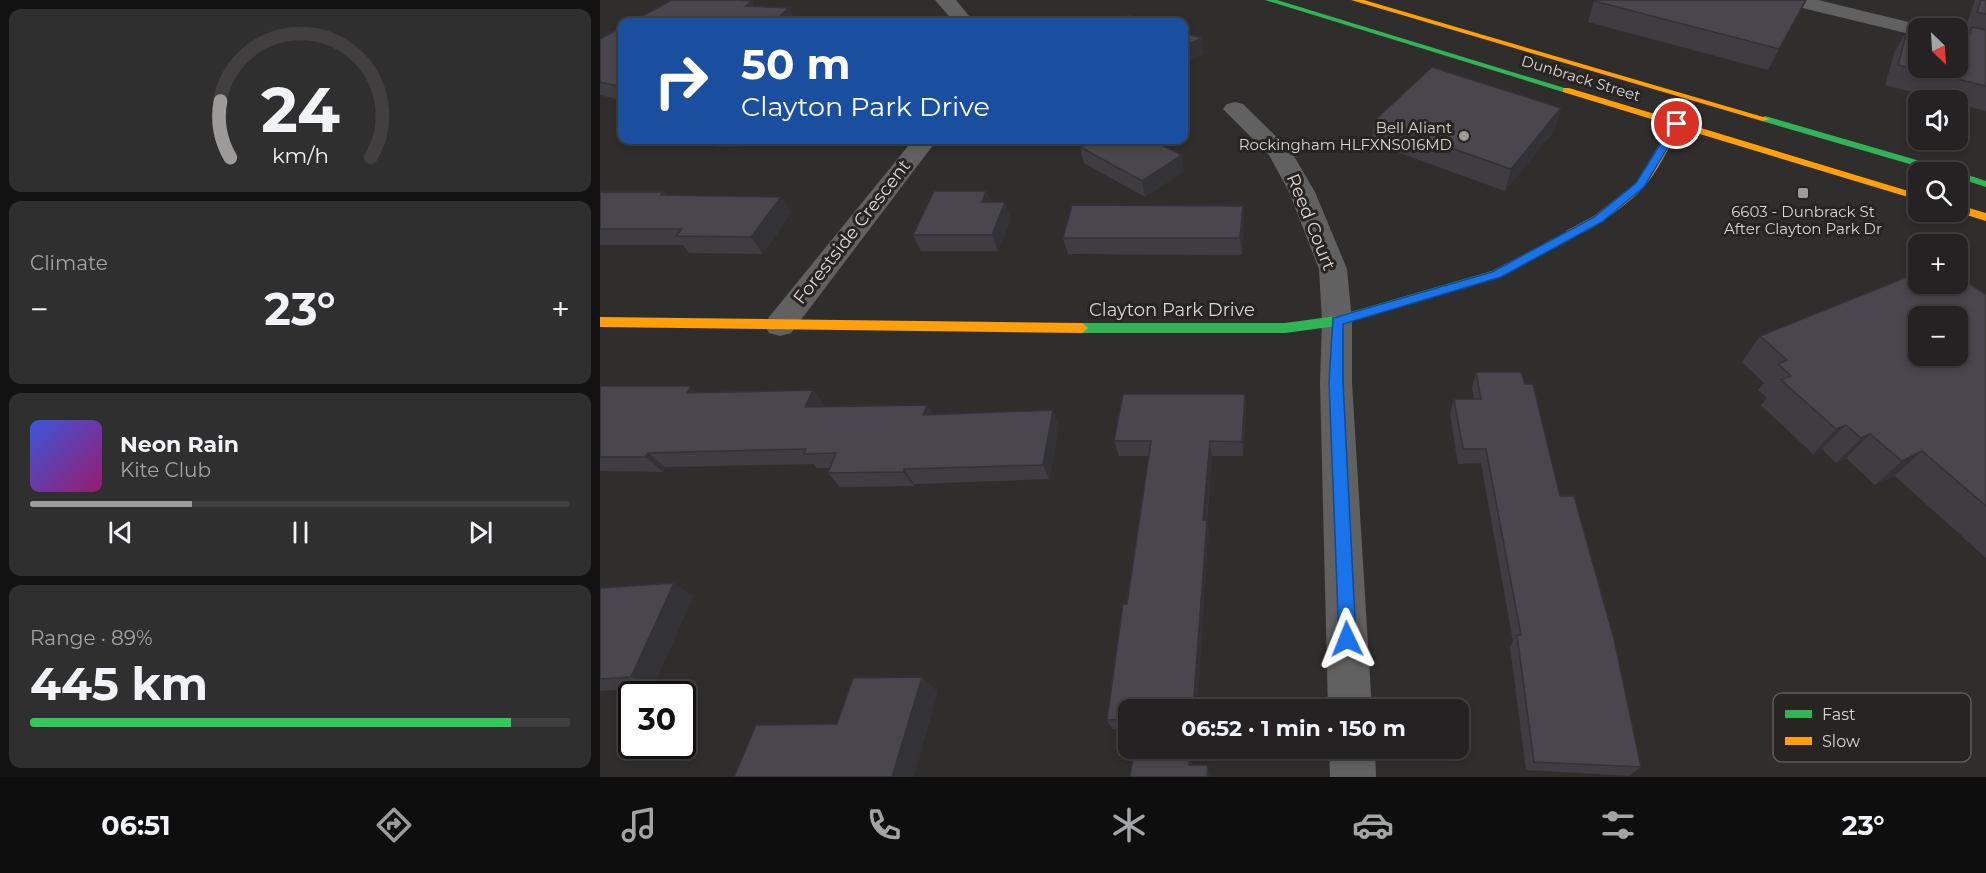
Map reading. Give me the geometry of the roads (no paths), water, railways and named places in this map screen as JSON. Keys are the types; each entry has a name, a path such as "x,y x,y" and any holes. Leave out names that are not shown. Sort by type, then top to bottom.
{"main road":[{"name":"Dunbrack Street","path":"1269,0 1908,194"},
{"name":"Dunbrack Street","path":"1355,0 1913,162"},
{"name":"Clayton Park Drive","path":"600,322 1285,328 1337,321 1496,274 1598,219 1640,185 1677,124"},
{"path":"1968,179 1986,184"},
{"path":"1968,211 1986,217"}],"street":[{"path":"945,0 961,18"},
{"path":"1793,0 1908,28"},
{"path":"1968,41 1986,45"},
{"name":"Reed Court","path":"1234,109 1279,151 1302,192 1333,269 1337,321 1336,382 1350,699"},
{"name":"Forestside Crescent","path":"780,325 922,144"},
{"path":"1352,759 1353,777"}],"place":[{"name":"Bell Aliant Rockingham HLFXNS016MD","path":"1464,136"},
{"name":"6603 - Dunbrack St After Clayton Park Dr","path":"1803,193"}]}
